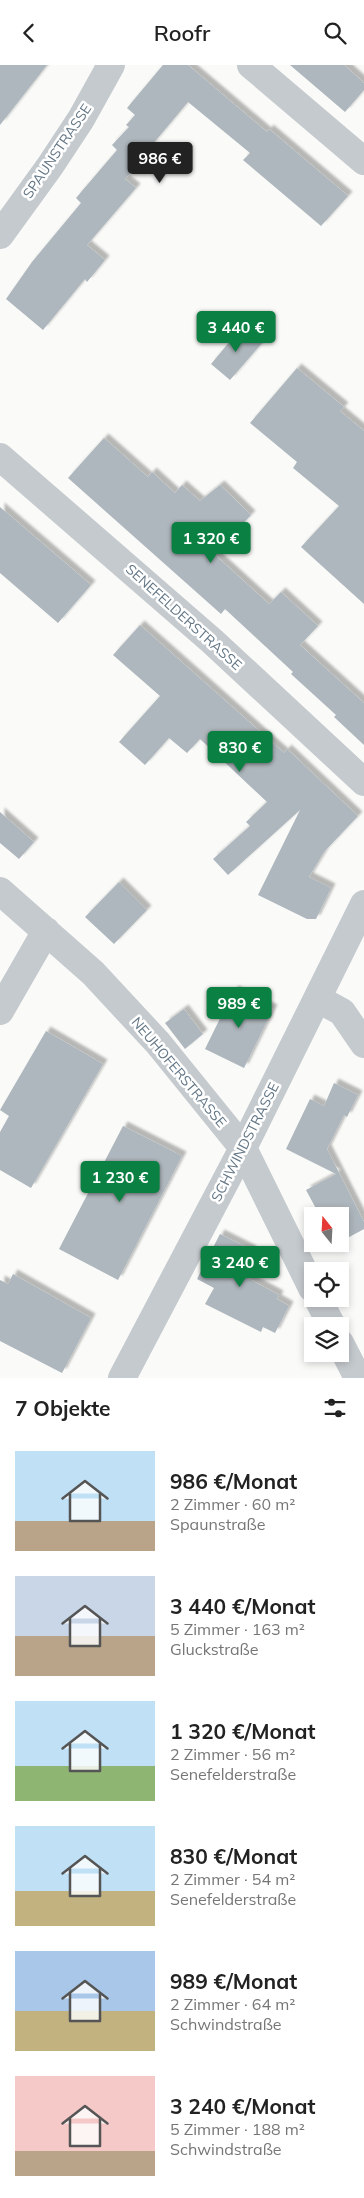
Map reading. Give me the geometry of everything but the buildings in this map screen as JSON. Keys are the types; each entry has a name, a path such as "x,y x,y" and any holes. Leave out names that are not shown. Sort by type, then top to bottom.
{"street":[{"name":"SPAUNSTRASSE","path":"0,235 81,119 111,65"},
{"path":"251,65 364,161"},
{"name":"SENEFELDERSTRASSE","path":"0,457 212,641 364,782"},
{"name":"NEUHOFERSTRASSE","path":"0,891 93,973 158,1043 243,1148 304,1272"},
{"name":"SCHWINDSTRASSE","path":"122,1378 243,1148 364,904"},
{"path":"0,1011 46,931"},
{"path":"318,999 342,1012 364,1044"},
{"path":"349,1360 358,1378"}]}
